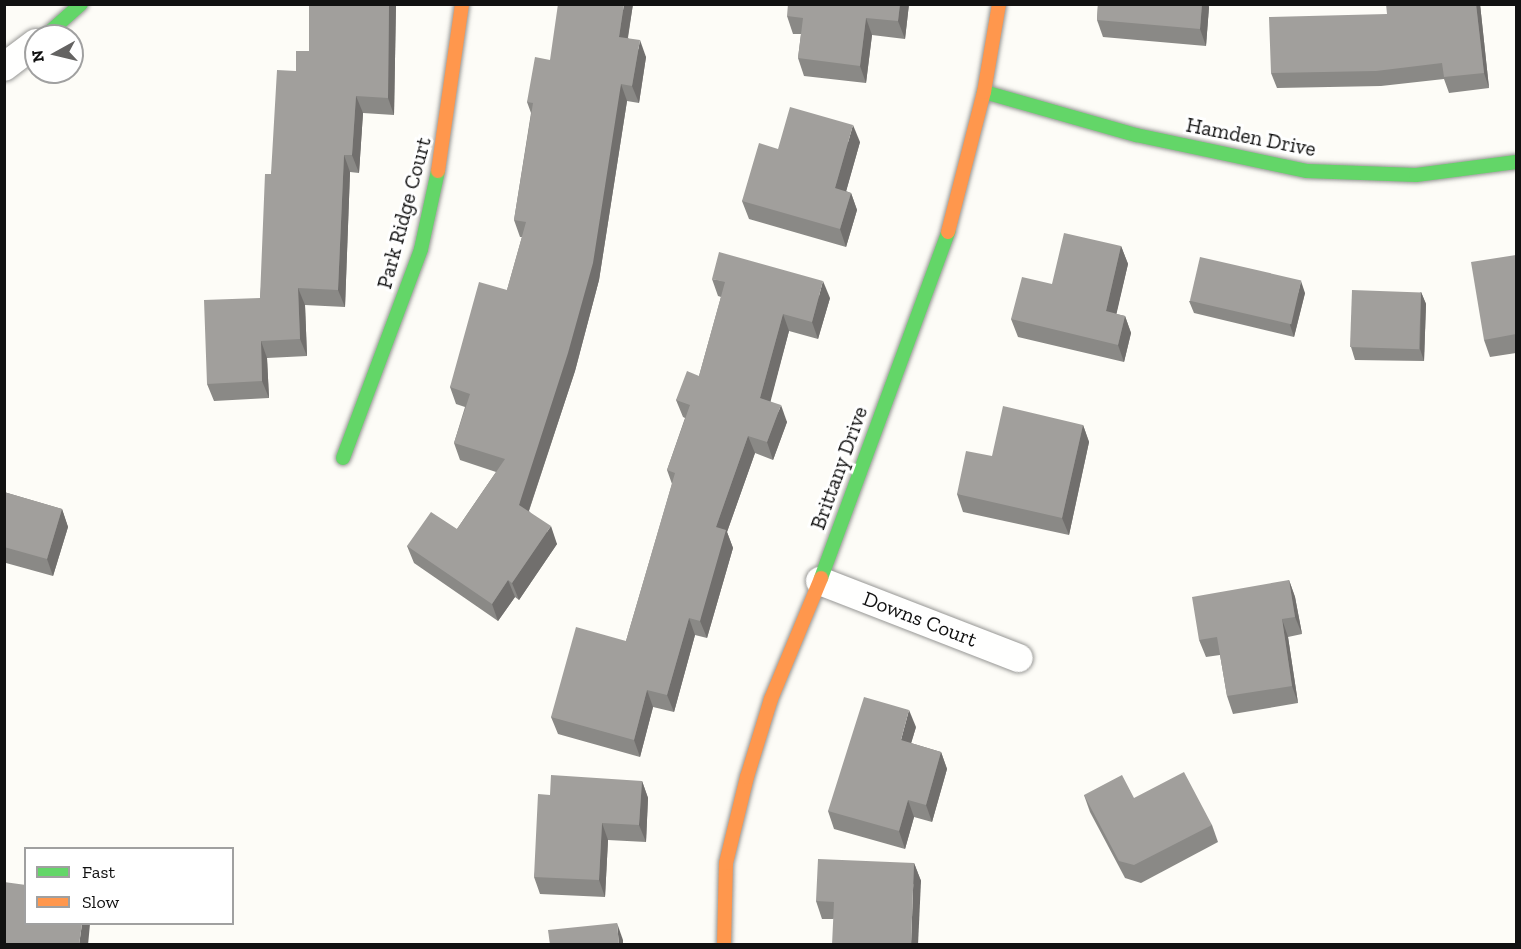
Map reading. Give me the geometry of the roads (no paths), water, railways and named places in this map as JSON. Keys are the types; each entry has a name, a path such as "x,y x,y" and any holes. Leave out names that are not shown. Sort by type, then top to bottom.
{"street":[{"path":"58,24 81,4"},
{"name":"Park Ridge Court","path":"343,458 421,249 447,129 462,4"},
{"name":"Brittany Drive","path":"724,945 726,863 747,777 771,699 820,581 943,251 984,92 999,4"},
{"path":"4,67 24,52"},
{"name":"Hamden Drive","path":"984,92 1136,135 1307,171 1416,175 1516,162"},
{"name":"Downs Court","path":"820,581 1020,657"}]}
